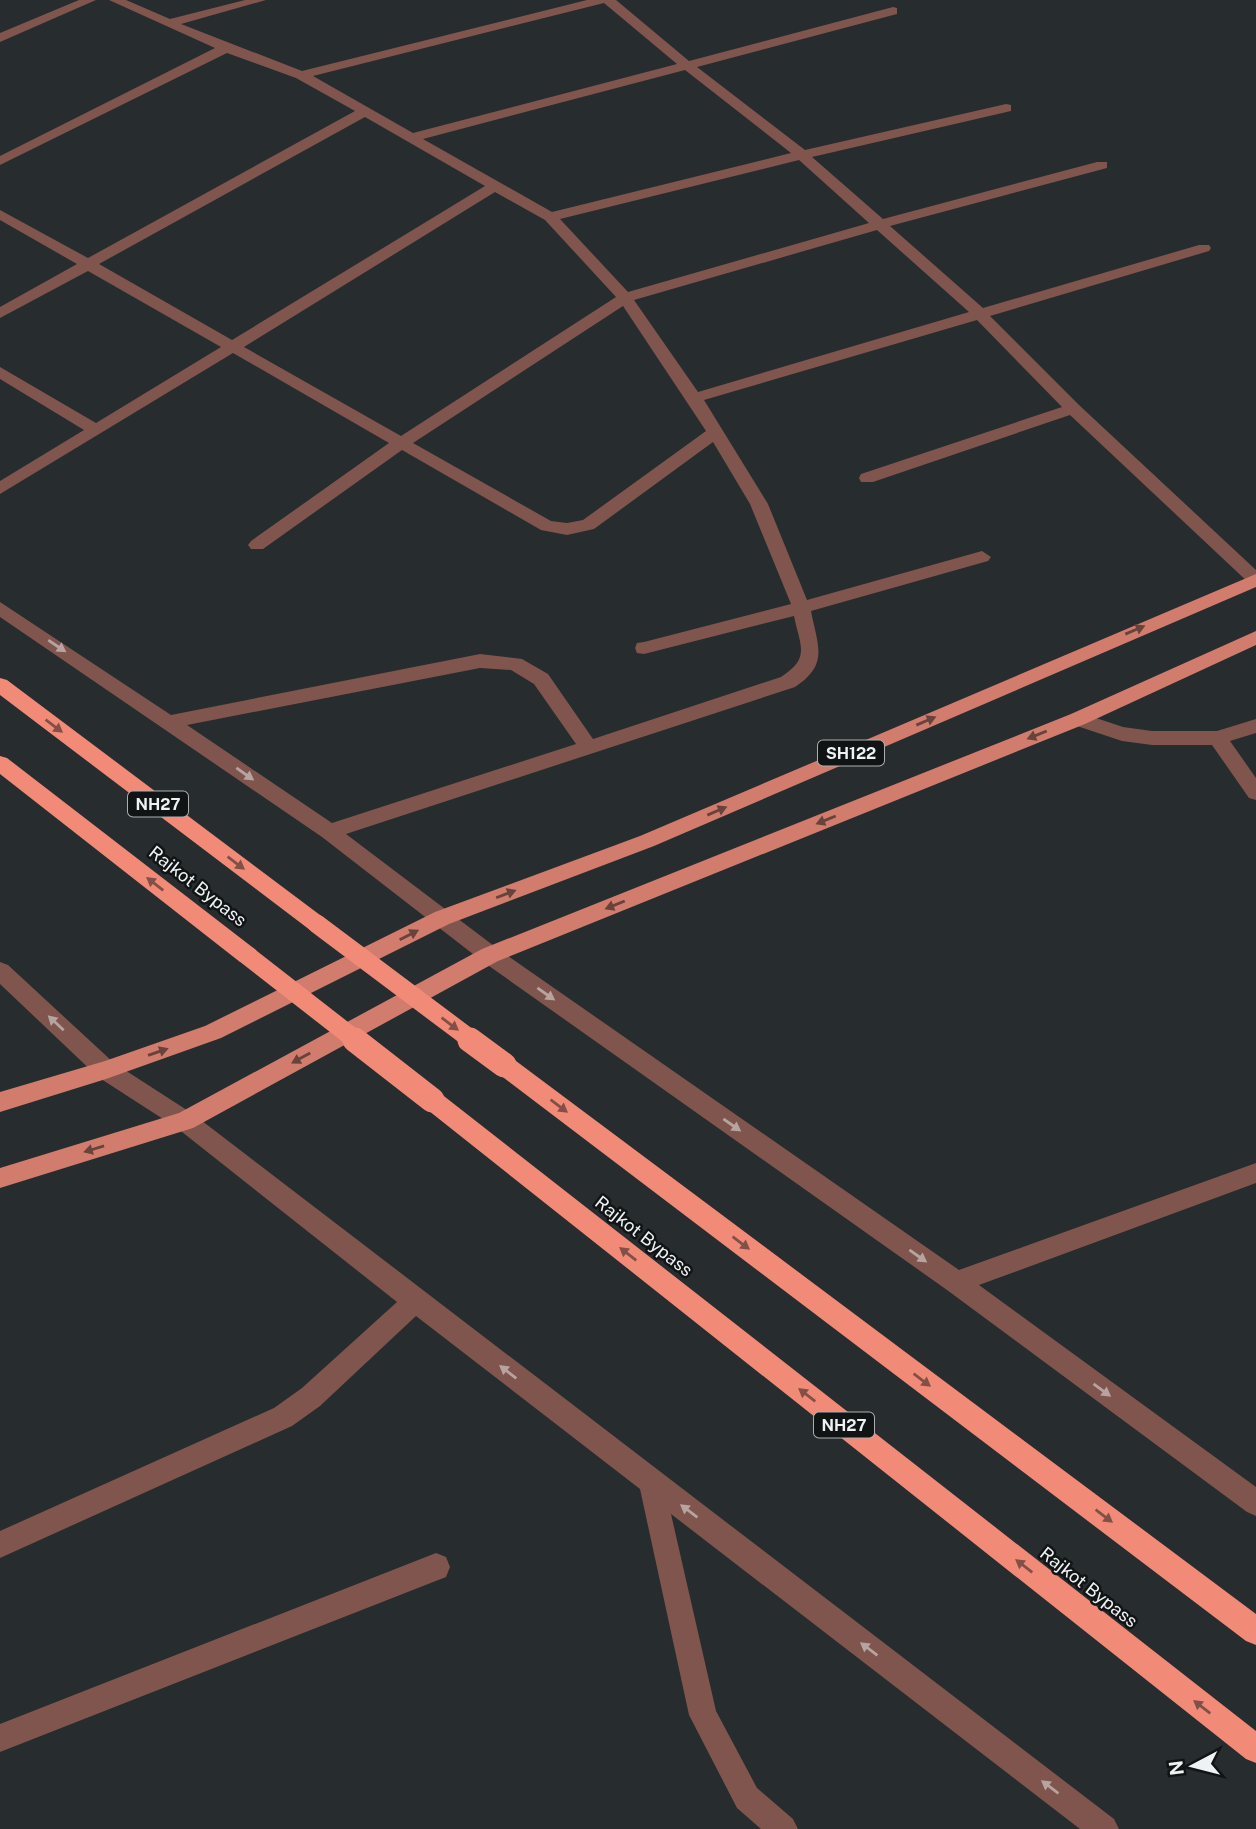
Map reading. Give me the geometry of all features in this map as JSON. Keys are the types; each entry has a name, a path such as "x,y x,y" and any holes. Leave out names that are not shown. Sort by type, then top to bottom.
{"highway":[{"name":"NH27","path":"0,685 1256,1631"},
{"name":"Rajkot Bypass","path":"0,763 1256,1749"}],"main road":[{"name":"SH122","path":"442,918 648,841 1256,580"},
{"path":"0,1178 185,1121 491,955 1078,719 1256,637"},
{"path":"0,1102 106,1070 214,1032 442,918"}],"street":[{"path":"0,38 90,0"},
{"path":"115,0 226,48 301,75 414,137 550,217 625,298 694,398 759,504 801,608 811,655 805,671 788,682 329,832"},
{"path":"169,23 260,0"},
{"path":"301,75 601,0"},
{"path":"608,0 802,155 882,224 981,315 1073,409 1256,580"},
{"path":"414,137 893,11"},
{"path":"0,161 226,48"},
{"path":"550,217 1006,108"},
{"path":"0,313 366,111"},
{"path":"257,545 401,443 625,298 882,224 1102,165"},
{"path":"0,489 495,186"},
{"path":"0,214 547,526 567,529 588,525 715,433"},
{"path":"694,398 1204,248"},
{"path":"0,372 95,430"},
{"path":"867,478 1073,409"},
{"path":"644,648 982,558"},
{"path":"0,608 329,832 491,955 956,1282 1256,1503"},
{"path":"169,722 480,661 515,664 541,679 588,747"},
{"path":"1078,719 1122,733 1152,738 1217,738 1256,726"},
{"path":"1217,738 1256,793"},
{"path":"0,971 106,1070 185,1121 415,1301 1104,1829"},
{"path":"956,1282 1256,1173"},
{"path":"0,1545 284,1417 311,1397 415,1301"},
{"path":"651,1482 703,1715 747,1798 783,1829"},
{"path":"0,1738 436,1567"}]}
